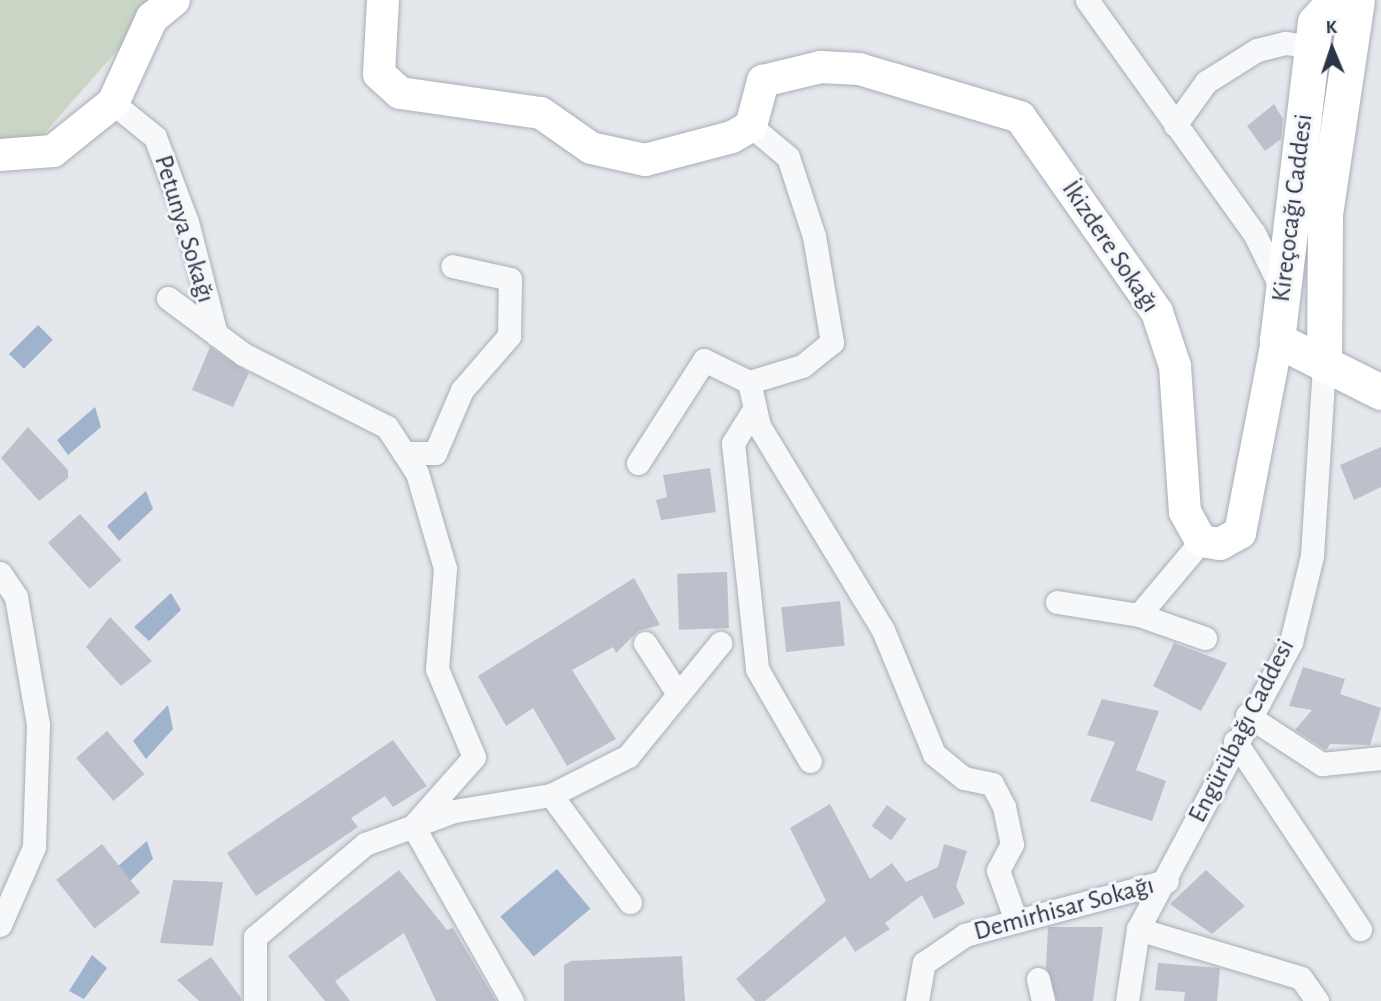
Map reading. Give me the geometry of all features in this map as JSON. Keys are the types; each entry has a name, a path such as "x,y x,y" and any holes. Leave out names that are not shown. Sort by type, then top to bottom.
{"main road":[{"name":"Kireçocağı Caddesi","path":"1277,341 1315,22 1335,0"},
{"name":"Kireçocağı Caddesi","path":"1324,365 1325,214 1357,0"},
{"path":"1277,341 1381,392"}],"street":[{"path":"0,155 53,152 113,103 152,18 174,0"},
{"path":"383,0 379,74 400,93 541,113 591,148 645,160 689,152 751,125 788,158 814,236 832,342 802,366 749,382 704,360 638,463"},
{"path":"1087,0 1254,233 1283,294"},
{"path":"1175,125 1206,82 1257,51 1286,43 1312,47"},
{"name":"İkizdere Sokağı","path":"751,125 763,81 821,67 859,69 1020,117 1157,312 1175,366 1185,512 1201,541"},
{"name":"Petunya Sokağı","path":"113,103 155,137 187,222 216,334"},
{"path":"404,453 435,453 462,390 509,336 510,279 452,266"},
{"path":"168,298 216,334 387,427 404,453 433,514 445,568 437,669 474,757 413,826"},
{"path":"1139,615 1201,541 1220,544 1240,533 1277,341"},
{"name":"Engürübağı Caddesi","path":"1127,1001 1138,929 1167,881 1247,715 1291,642 1312,556 1324,365"},
{"path":"749,382 759,426 883,630 933,754 964,778 992,784 1004,807 1012,845 998,870 1016,921"},
{"path":"755,408 733,443 757,669 810,761"},
{"path":"0,573 16,597 38,725 34,847 0,925"},
{"path":"1058,602 1139,615 1205,638"},
{"path":"645,643 678,694"},
{"path":"255,1001 255,937 365,844 454,811 551,794 628,756 720,643"},
{"path":"1247,715 1322,764 1381,758"},
{"path":"1235,741 1360,929"},
{"path":"551,794 630,902"},
{"path":"413,826 512,1001"},
{"name":"Demirhisar Sokağı","path":"917,1001 924,963 965,935 1167,881"},
{"path":"1138,929 1301,978 1317,1001"}],"green space":[{"path":"0,0 162,0 26,154 0,156"}],"water":[{"path":"38,325 53,340 24,369 9,354"},
{"path":"95,407 101,427 68,455 57,440"},
{"path":"146,491 153,509 119,541 107,526"},
{"path":"171,593 181,610 149,641 134,627"},
{"path":"168,705 173,729 146,759 133,741"},
{"path":"147,841 153,859 129,882 117,867"},
{"path":"557,869 590,909 534,956 500,917"},
{"path":"92,955 107,968 84,999 69,991"}],"building":[{"path":"1274,104 1283,119 1281,139 1265,151 1247,126"},
{"path":"210,347 249,373 233,407 192,390"},
{"path":"28,427 68,470 68,478 39,501 1,458"},
{"path":"1381,447 1381,487 1354,500 1340,465"},
{"path":"710,468 716,512 661,520 656,500 667,497 663,475"},
{"path":"80,514 121,560 90,589 48,543"},
{"path":"727,572 729,628 679,630 677,574"},
{"path":"634,578 660,625 638,631 616,653 613,647 572,670 616,739 567,766 533,708 506,726 478,676"},
{"path":"840,601 845,646 786,652 781,607"},
{"path":"110,617 152,661 121,686 86,647"},
{"path":"1174,643 1227,663 1201,711 1153,686"},
{"path":"1303,667 1345,679 1340,694 1381,708 1370,745 1330,744 1326,750 1295,730 1312,710 1289,706"},
{"path":"1102,699 1159,711 1136,770 1166,781 1152,821 1090,801 1115,742 1087,735"},
{"path":"107,731 144,774 113,801 76,758"},
{"path":"393,740 427,786 393,807 385,796 351,818 358,827 256,896 227,853"},
{"path":"830,804 870,879 892,863 906,882 938,867 944,844 967,851 956,886 965,904 934,919 922,895 885,923 890,929 855,952 845,936 765,1001 755,1001 736,979 826,901 790,828"},
{"path":"887,805 906,819 891,840 872,826"},
{"path":"102,844 140,893 94,929 56,880"},
{"path":"399,870 447,930 453,928 496,1001 436,1001 404,933 335,981 350,1001 325,1001 288,956"},
{"path":"1206,870 1245,906 1212,934 1170,904"},
{"path":"173,880 223,882 213,946 160,943"},
{"path":"1048,927 1103,927 1093,1001 1057,1001 1046,968"},
{"path":"682,956 685,1001 564,1001 564,965 571,961"},
{"path":"211,957 241,1001 199,1001 177,980"},
{"path":"1158,963 1220,968 1217,1001 1184,1001 1185,992 1155,990"}]}
